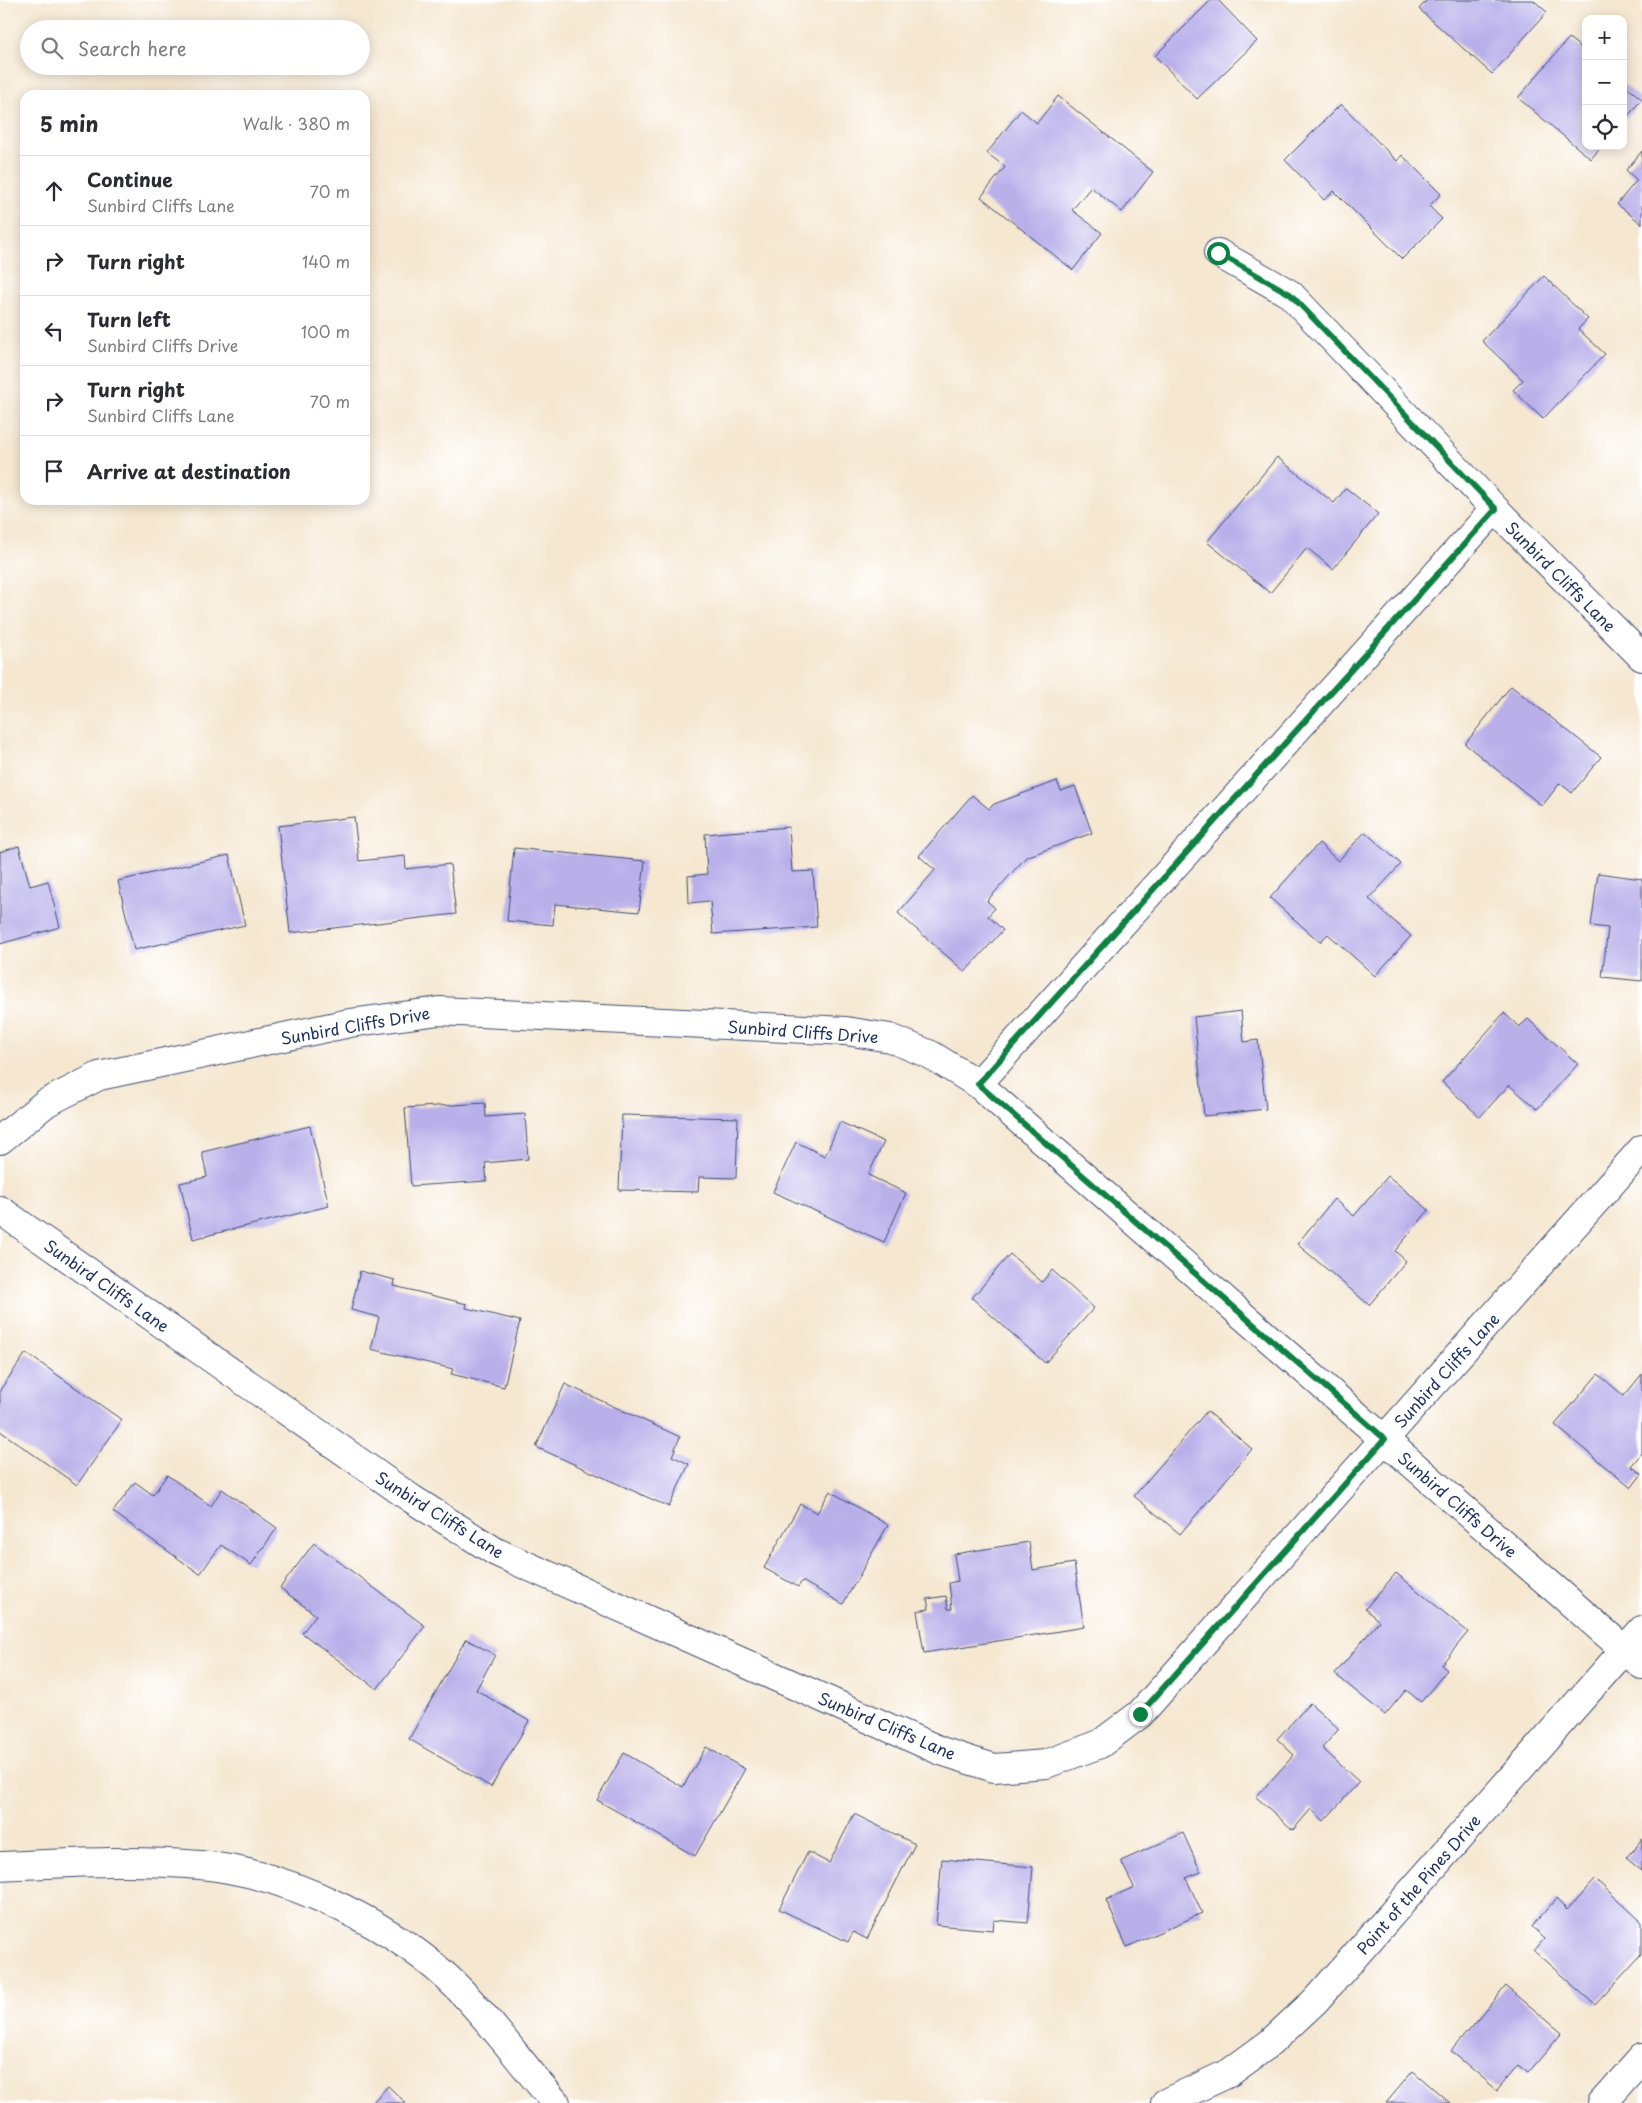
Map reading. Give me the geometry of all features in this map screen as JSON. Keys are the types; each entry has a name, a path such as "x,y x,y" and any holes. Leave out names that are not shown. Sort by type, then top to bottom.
{"street":[{"name":"Sunbird Cliffs Lane","path":"1218,253 1290,294 1496,509 1642,657"},
{"path":"978,1084 1496,509"},
{"name":"Sunbird Cliffs Drive","path":"0,1140 46,1103 99,1076 350,1023 439,1011 846,1031 890,1038 931,1055 978,1084 1385,1439 1636,1648"},
{"name":"Sunbird Cliffs Lane","path":"0,1210 412,1499 496,1552 941,1751 994,1768 1046,1764 1100,1744 1140,1714 1642,1149"},
{"name":"Point of the Pines Drive","path":"1165,2103 1229,2073 1270,2043 1314,2001 1636,1648"},
{"path":"0,1866 125,1861 202,1865 263,1877 321,1898 369,1921 416,1951 461,1990 556,2103"},
{"path":"1602,2103 1642,2058"}],"building":[{"path":"1211,0 1218,0 1257,41 1197,99 1155,56"},
{"path":"1427,0 1533,0 1547,12 1492,74 1419,9"},
{"path":"1569,38 1582,49 1582,150 1599,150 1591,159 1518,98"},
{"path":"1627,87 1642,99 1627,117"},
{"path":"1058,96 1153,172 1122,212 1091,187 1072,210 1102,233 1073,270 981,197 1005,167 987,153 1021,110 1037,123"},
{"path":"1341,104 1397,161 1402,155 1441,194 1429,206 1442,219 1402,259 1334,191 1324,200 1285,160"},
{"path":"1642,151 1642,224 1617,204 1637,180 1626,170"},
{"path":"1544,276 1588,319 1578,329 1605,354 1543,419 1513,390 1523,380 1482,341"},
{"path":"1277,457 1334,503 1346,488 1378,514 1333,569 1307,548 1270,593 1207,542"},
{"path":"1511,686 1601,757 1572,793 1560,783 1542,806 1465,744"},
{"path":"1057,781 1061,791 1075,786 1092,833 1026,857 987,901 995,908 988,916 1003,930 965,972 898,913 935,870 919,856 972,795 989,809 994,804"},
{"path":"354,817 359,861 405,856 406,869 450,864 456,914 290,933 278,826"},
{"path":"789,827 792,872 813,871 817,927 713,934 710,901 689,903 688,876 707,874 705,834"},
{"path":"1365,832 1401,864 1369,899 1411,936 1375,976 1328,934 1320,942 1270,898 1319,843 1338,861"},
{"path":"19,846 30,886 48,881 60,927 0,944 0,852"},
{"path":"514,848 645,861 639,912 555,904 553,925 507,921"},
{"path":"229,855 245,925 134,950 118,881"},
{"path":"1598,873 1642,879 1642,981 1602,977 1608,928 1591,926"},
{"path":"1241,1011 1244,1042 1258,1040 1266,1109 1204,1116 1194,1017"},
{"path":"1504,1013 1519,1027 1528,1019 1578,1064 1537,1109 1509,1085 1480,1117 1442,1082"},
{"path":"485,1103 486,1117 525,1114 528,1159 485,1163 487,1181 411,1186 405,1108"},
{"path":"622,1115 738,1118 736,1178 699,1177 698,1192 619,1190"},
{"path":"840,1122 884,1142 868,1175 906,1193 884,1242 773,1192 796,1142 825,1156"},
{"path":"310,1126 329,1206 193,1239 180,1183 207,1177 202,1152"},
{"path":"1388,1176 1429,1210 1395,1251 1406,1261 1369,1305 1297,1244 1334,1199 1354,1216"},
{"path":"1010,1254 1042,1282 1052,1270 1094,1308 1045,1363 972,1298"},
{"path":"360,1271 395,1280 394,1286 467,1304 466,1308 520,1321 504,1387 451,1374 453,1369 371,1349 379,1317 351,1310"},
{"path":"26,1353 122,1420 77,1485 0,1431 0,1390"},
{"path":"1598,1374 1624,1396 1642,1374 1642,1453 1631,1466 1642,1474 1631,1488 1555,1425"},
{"path":"565,1384 680,1437 672,1456 689,1464 669,1507 536,1447"},
{"path":"1207,1411 1252,1449 1180,1534 1134,1496"},
{"path":"167,1475 211,1506 222,1489 277,1528 251,1565 221,1545 200,1574 113,1512 135,1482 153,1495"},
{"path":"830,1491 888,1525 843,1604 802,1581 798,1587 764,1568 800,1504 817,1513"},
{"path":"1029,1542 1033,1570 1074,1563 1084,1627 924,1653 917,1611 929,1609 927,1599 946,1596 948,1609 952,1609 949,1583 958,1581 954,1554"},
{"path":"314,1543 425,1626 377,1689 302,1633 316,1615 280,1588"},
{"path":"1396,1573 1468,1632 1441,1665 1447,1670 1421,1702 1406,1690 1385,1715 1335,1674 1379,1621 1365,1609"},
{"path":"466,1639 495,1655 476,1690 529,1721 491,1787 409,1739"},
{"path":"1310,1703 1339,1729 1322,1748 1359,1782 1324,1821 1311,1809 1293,1830 1256,1797 1294,1755 1277,1739"},
{"path":"706,1747 745,1769 695,1856 597,1800 624,1753 683,1787"},
{"path":"854,1814 915,1844 867,1939 853,1932 848,1942 779,1909 808,1852 829,1863"},
{"path":"1183,1833 1201,1872 1186,1878 1202,1913 1127,1947 1106,1900 1134,1887 1121,1861"},
{"path":"1642,1839 1642,1871 1626,1858"},
{"path":"942,1859 1033,1867 1028,1923 994,1920 993,1930 936,1925"},
{"path":"1595,1879 1642,1922 1642,1954 1595,2005 1534,1951 1544,1939 1531,1927 1556,1899 1567,1910"},
{"path":"1506,1986 1562,2033 1528,2073 1518,2065 1497,2090 1451,2051"},
{"path":"1413,2071 1450,2103 1386,2103"},
{"path":"388,2086 406,2103 372,2103"}],"route":[{"path":"1140,1714 1385,1439 978,1084 1496,509 1290,294 1218,253"}]}
